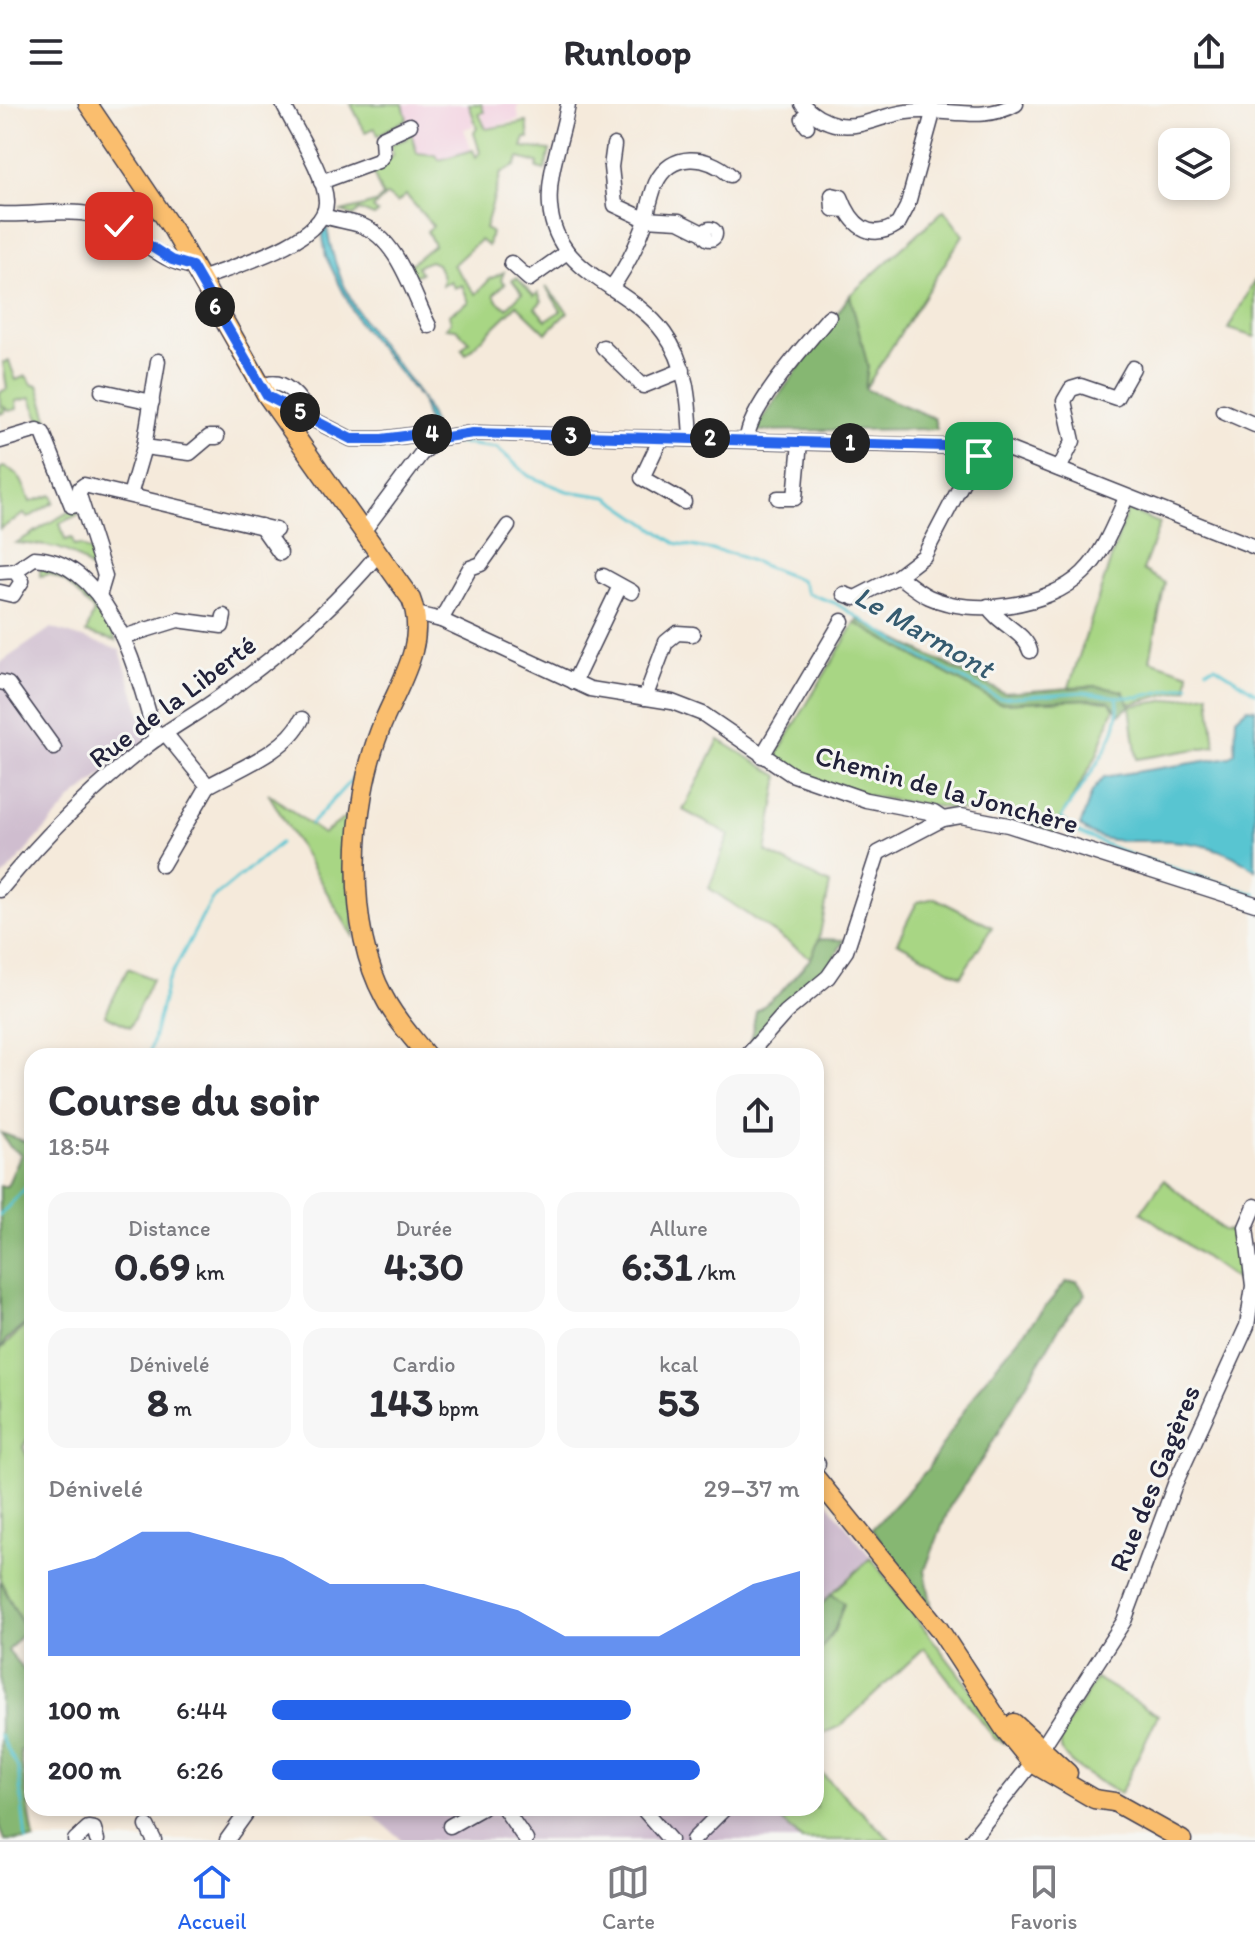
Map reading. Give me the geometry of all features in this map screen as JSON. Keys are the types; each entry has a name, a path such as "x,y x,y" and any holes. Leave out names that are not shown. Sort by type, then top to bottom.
{"main road":[{"path":"88,104 173,230 265,391 411,599 417,614 416,645 371,756 362,789 358,841 366,947 383,996 421,1048"},
{"path":"824,1477 884,1550 909,1590 1036,1757 1182,1840"}],"street":[{"path":"0,214 87,214 119,226 196,273 244,267 311,229 324,216 327,204 321,182 283,104"},
{"path":"568,104 549,193 555,230 567,252 588,275 654,320 671,344 683,370 691,438"},
{"path":"806,114 836,125 851,126 911,108 933,113 983,109 1004,111 1016,104"},
{"path":"846,210 859,227 867,231 883,231 898,224 907,207 933,113"},
{"path":"321,182 378,161 383,155 382,138 410,125"},
{"path":"614,145 610,207 645,219 679,221 705,234"},
{"path":"611,288 645,219 655,185 674,164 685,159 701,159 715,163 730,175"},
{"path":"324,216 362,225 379,236 392,252 429,326"},
{"path":"511,263 529,279 567,252"},
{"path":"747,439 749,428 777,381 829,317"},
{"path":"603,347 643,386 683,370"},
{"path":"130,495 144,447 158,361"},
{"path":"1059,469 1073,441 1064,417 1064,401 1071,389 1081,386 1116,398 1133,368"},
{"path":"102,391 152,402"},
{"path":"265,391 334,433 351,439 382,439 427,433 440,438 473,433 1005,448 1255,547"},
{"path":"1223,411 1255,425"},
{"path":"0,441 37,430 43,433 72,506 81,504"},
{"path":"144,447 190,453 209,437 217,437"},
{"path":"362,533 421,454 440,438"},
{"path":"661,438 642,478 684,502"},
{"path":"778,498 795,498 800,442"},
{"path":"850,599 898,576 924,556 981,447"},
{"path":"99,596 105,576 81,504 80,488 84,485 276,530"},
{"path":"898,576 928,596 948,603 988,606 1012,605 1067,587 1102,549 1126,498"},
{"path":"261,526 280,553"},
{"path":"441,620 470,568 481,564 508,526"},
{"name":"Rue de la Liberté","path":"0,890 43,839 160,736 291,645 352,587 378,554"},
{"path":"7,571 34,558 51,561 73,572 99,596 123,637 160,736 208,786"},
{"path":"0,592 9,596 20,589 22,581 7,571"},
{"path":"574,682 626,589 603,576"},
{"path":"988,606 994,617 1028,643 1030,651"},
{"name":"Chemin de la Jonchère","path":"417,614 441,620 590,689 672,702 703,714 791,774 836,790 866,800 934,813 943,819 961,816 1008,825 1255,904"},
{"path":"123,637 178,620 222,626 224,616"},
{"path":"178,620 187,633"},
{"path":"762,756 842,621"},
{"path":"645,698 666,642 677,633 693,634"},
{"path":"0,682 8,684 54,748"},
{"path":"162,865 208,786 275,748 296,731 302,719"},
{"path":"754,1048 786,1012 828,977 846,951 878,853 943,819"},
{"name":"Rue des Gagères","path":"971,1840 1036,1757 1124,1621 1175,1484 1247,1326 1253,1286 1246,1227 1255,1206"},
{"path":"227,1840 244,1816"},
{"path":"450,1826 468,1816"},
{"path":"510,1816 526,1840"},
{"path":"649,1816 670,1840"},
{"path":"693,1840 717,1816"},
{"path":"75,1840 88,1828 96,1832 97,1840"}],"shaded area":[{"path":"403,104 469,104 473,126 464,129 473,154 448,163 417,153"},
{"path":"480,104 521,104 517,106 519,119 486,129"},
{"path":"51,628 120,650 148,738 73,798 0,880 0,663"},
{"path":"824,1497 871,1558 824,1603"},
{"path":"374,1816 778,1816 802,1840 402,1840"}],"green space":[{"path":"351,104 403,104 407,119 378,135 375,128 365,132"},
{"path":"469,104 481,104 484,112 479,114 486,129 527,122 529,138 525,138 522,147 550,150 545,170 537,168 538,163 519,158 515,166 501,173 485,229 491,232 488,246 480,240 453,265 476,294 490,279 504,272 501,280 505,284 494,294 497,301 507,308 522,293 512,280 517,278 534,296 538,293 542,301 535,308 546,320 561,311 546,287 568,312 546,333 517,305 466,354 462,349 469,341 456,329 446,328 451,322 449,314 469,302 462,285 454,288 451,281 442,285 443,277 437,264 430,261 417,266 421,273 411,277 407,267 434,245 427,231 433,226 406,195 397,203 387,195 373,208 378,213 374,216 359,210 353,216 342,212 375,203 383,197 372,171 393,155 391,145 384,144 390,137 393,143 407,139 405,131 410,129 417,153 436,155 439,160 473,150 476,157 480,152 474,133 477,128"},
{"path":"944,210 963,235 865,389 850,295"},
{"path":"1255,280 1255,337 1228,329"},
{"path":"850,295 868,367 865,389 934,418 937,429 754,431"},
{"path":"9,361 16,380 26,376 33,385 38,385 60,458 31,398 16,401 17,409 9,411 4,407 5,412 0,414 0,392 7,389 3,362"},
{"path":"3,467 17,475 30,502 52,495 54,502 28,518 24,514 0,529 0,469"},
{"path":"72,510 80,514 60,523 65,540 72,538 74,546 79,545 91,552 98,577 79,558 61,549 16,543"},
{"path":"1127,510 1160,523 1143,570 1165,583 1150,660 1189,673 1187,689 1130,704 1122,691 1096,686 1069,687"},
{"path":"40,569 63,577 86,595 105,618 116,641 86,633 94,611 66,582 50,574 40,576"},
{"path":"858,620 1004,693 1096,686 1123,691 1130,706 1120,714 1109,701 1088,699 999,703 855,623"},
{"path":"855,623 999,703 1109,701 1114,708 1096,757 1061,818 1055,835 1002,817 856,793 801,772 776,756"},
{"path":"1209,694 1215,746 1137,759 1130,706"},
{"path":"719,740 779,776 766,852 830,884 819,939 811,958 709,888 729,835 683,810"},
{"path":"268,793 323,834 350,814 354,938"},
{"path":"935,898 992,927 961,976 897,942 917,902"},
{"path":"819,939 844,940 824,977 750,1042 756,1012 781,992 811,958"},
{"path":"128,968 152,979 130,1027 105,1015"},
{"path":"1,1133 24,1141 24,1325 6,1340 0,1350 0,1186 7,1186 21,1154 10,1147"},
{"path":"1164,1180 1223,1230 1238,1231 1242,1284 1141,1212"},
{"path":"1077,1281 1086,1294 1062,1323 983,1458 950,1506 925,1570 932,1609 872,1529 927,1470 980,1385 1066,1282"},
{"path":"24,1327 24,1628 0,1580 0,1350"},
{"path":"871,1558 977,1698 976,1704 983,1714 990,1715 1005,1743 995,1739 924,1648 841,1726 824,1733 824,1645 834,1631 844,1604 831,1594"},
{"path":"0,1580 24,1628 8,1651 24,1670 24,1749 20,1751 24,1776 24,1816 30,1816 34,1840 5,1840 0,1828"},
{"path":"831,1594 844,1603 834,1631 824,1645 824,1602"},
{"path":"1096,1678 1158,1715 1120,1794 1076,1766 1065,1757 1061,1747 1062,1736 1069,1722"},
{"path":"824,1776 891,1840 802,1840 777,1816 824,1816"}],"water":[{"path":"327,228 335,260 354,305 418,392 433,424 429,428 421,399 358,322 326,257 322,230"},
{"path":"1247,708 1255,709 1255,870 1226,853 1205,846 1172,841 1112,840 1090,833 1080,826 1092,792 1104,777 1230,757 1235,752 1236,718"}],"waterway":[{"name":"Le Marmont","path":"456,443 497,448 529,476 567,491 608,497 675,543 733,554 801,580 807,593 835,603 925,659 999,698 1083,692 1117,697 1118,713 1108,744 1061,818 1079,833 1128,854 1255,894"},
{"path":"1207,669 1215,666 1255,692"},
{"path":"1117,697 1139,697 1189,685"},
{"path":"311,824 352,779 364,750"},
{"path":"151,1048 167,983 212,899 280,843"},
{"path":"0,1215 24,1190"},
{"path":"0,1735 18,1768 26,1840"}],"route":[{"path":"119,226 172,260 192,266 267,396 292,407 334,433 351,439 382,439 427,433 440,438 473,433 747,439 981,447 979,456"}]}
